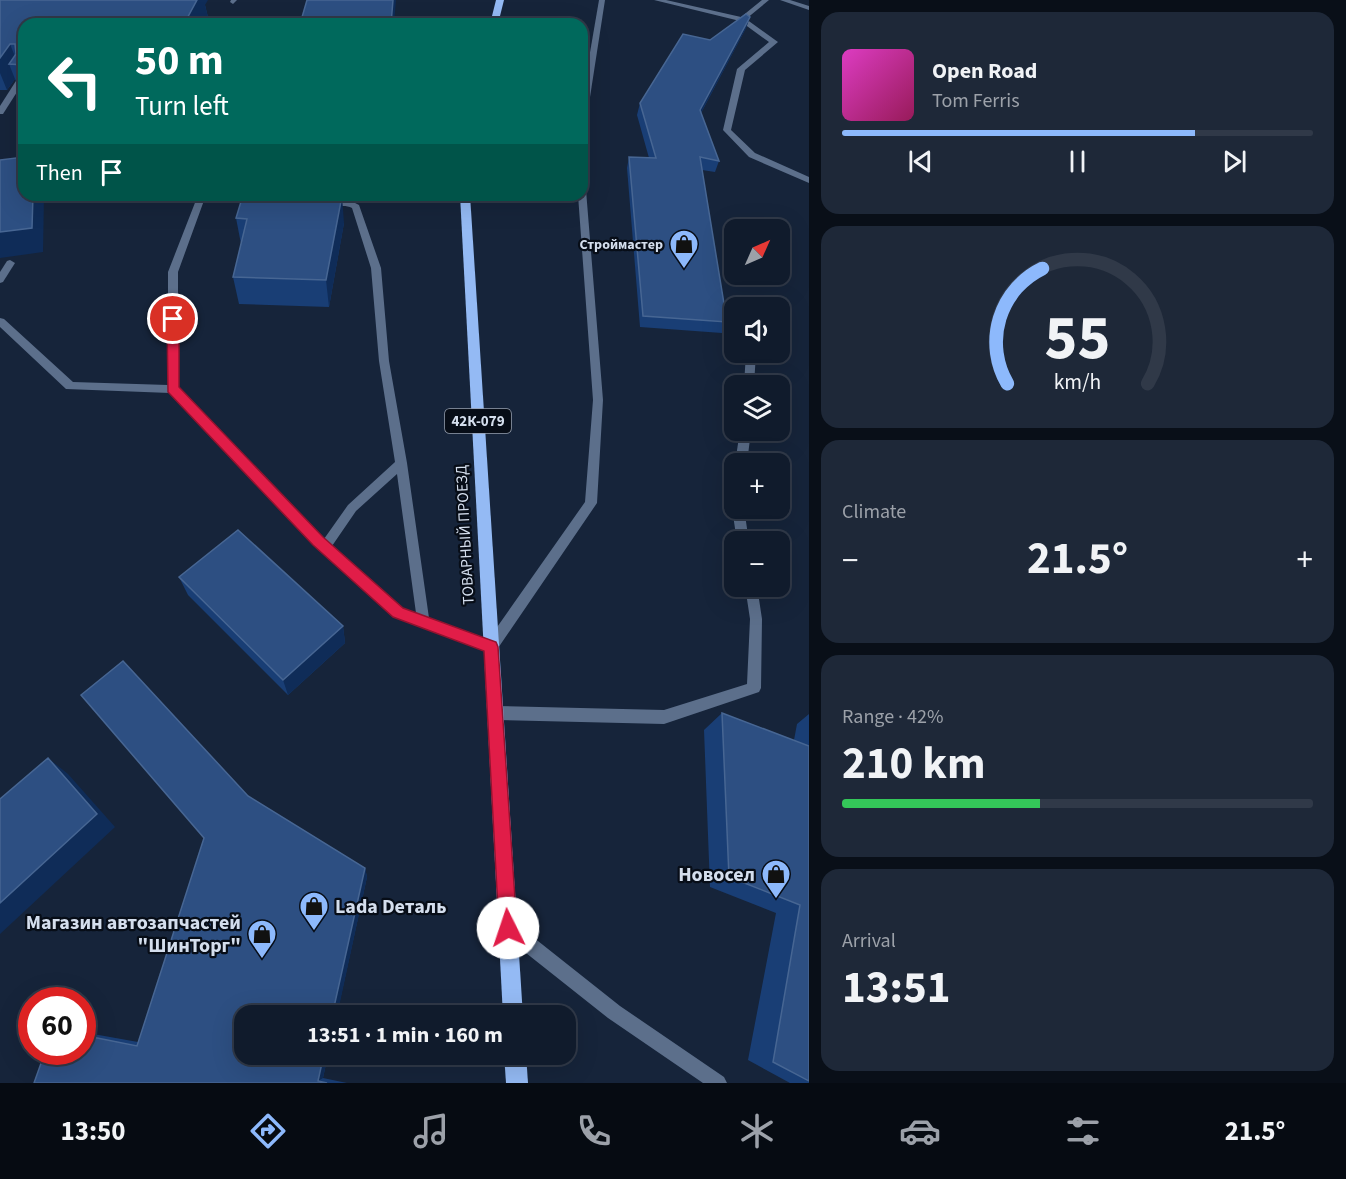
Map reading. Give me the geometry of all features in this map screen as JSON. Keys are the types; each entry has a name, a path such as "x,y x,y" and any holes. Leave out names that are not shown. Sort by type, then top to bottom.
{"main road":[{"path":"496,18 500,0"},
{"name":"ТОВАРНЫЙ ПРОЕЗД","path":"465,201 512,1005"},
{"path":"516,1065 517,1083"}],"lane":[{"path":"588,86 602,0"},
{"path":"657,0 742,19 774,42 741,69 727,130 752,155 809,180"},
{"path":"742,19 766,0"},
{"path":"783,0 809,8"},
{"path":"0,112 18,84"},
{"path":"172,389 173,272 200,201"},
{"path":"0,321 70,386 172,389 325,547 398,612 491,647 591,503 598,400 583,201"},
{"path":"324,204 349,203 357,207 376,268 384,361 423,621"},
{"path":"0,280 10,263"},
{"path":"325,547 352,508 401,464"},
{"path":"495,713 664,717 754,688 756,619 753,597"},
{"path":"508,928 614,1012 718,1083"}],"building":[{"path":"0,0 197,0 187,18 18,18 18,65 9,64 16,54 15,44 10,44 0,58"},
{"path":"307,0 393,0 392,18 302,18"},
{"path":"746,14 750,17 700,110 719,161 700,157 724,304 724,322 643,316 629,157 656,158 640,103 683,34 710,40"},
{"path":"18,158 18,201 33,201 32,228 0,232 0,160"},
{"path":"241,201 341,201 326,280 233,277 247,219 236,218"},
{"path":"238,530 343,626 283,680 179,577"},
{"path":"123,661 248,796 365,868 334,1005 234,1005 234,1065 322,1065 318,1081 327,1083 34,1083 40,1065 96,1065 96,1038 137,1046 204,838 81,695"},
{"name":"Новосел","path":"722,713 809,746 809,1081 773,1062 800,905 729,877"},
{"path":"48,758 97,814 0,903 0,799"}],"place":[{"name":"Строймастер","path":"684,270"},
{"name":"Новосел","path":"776,900"},
{"name":"Lada Dеталь","path":"314,932"},
{"name":"Магазин автозапчастей \"ШинТорг\"","path":"262,960"}],"route":[{"path":"173,319 172,389 318,541 398,612 491,647 508,928"}]}
